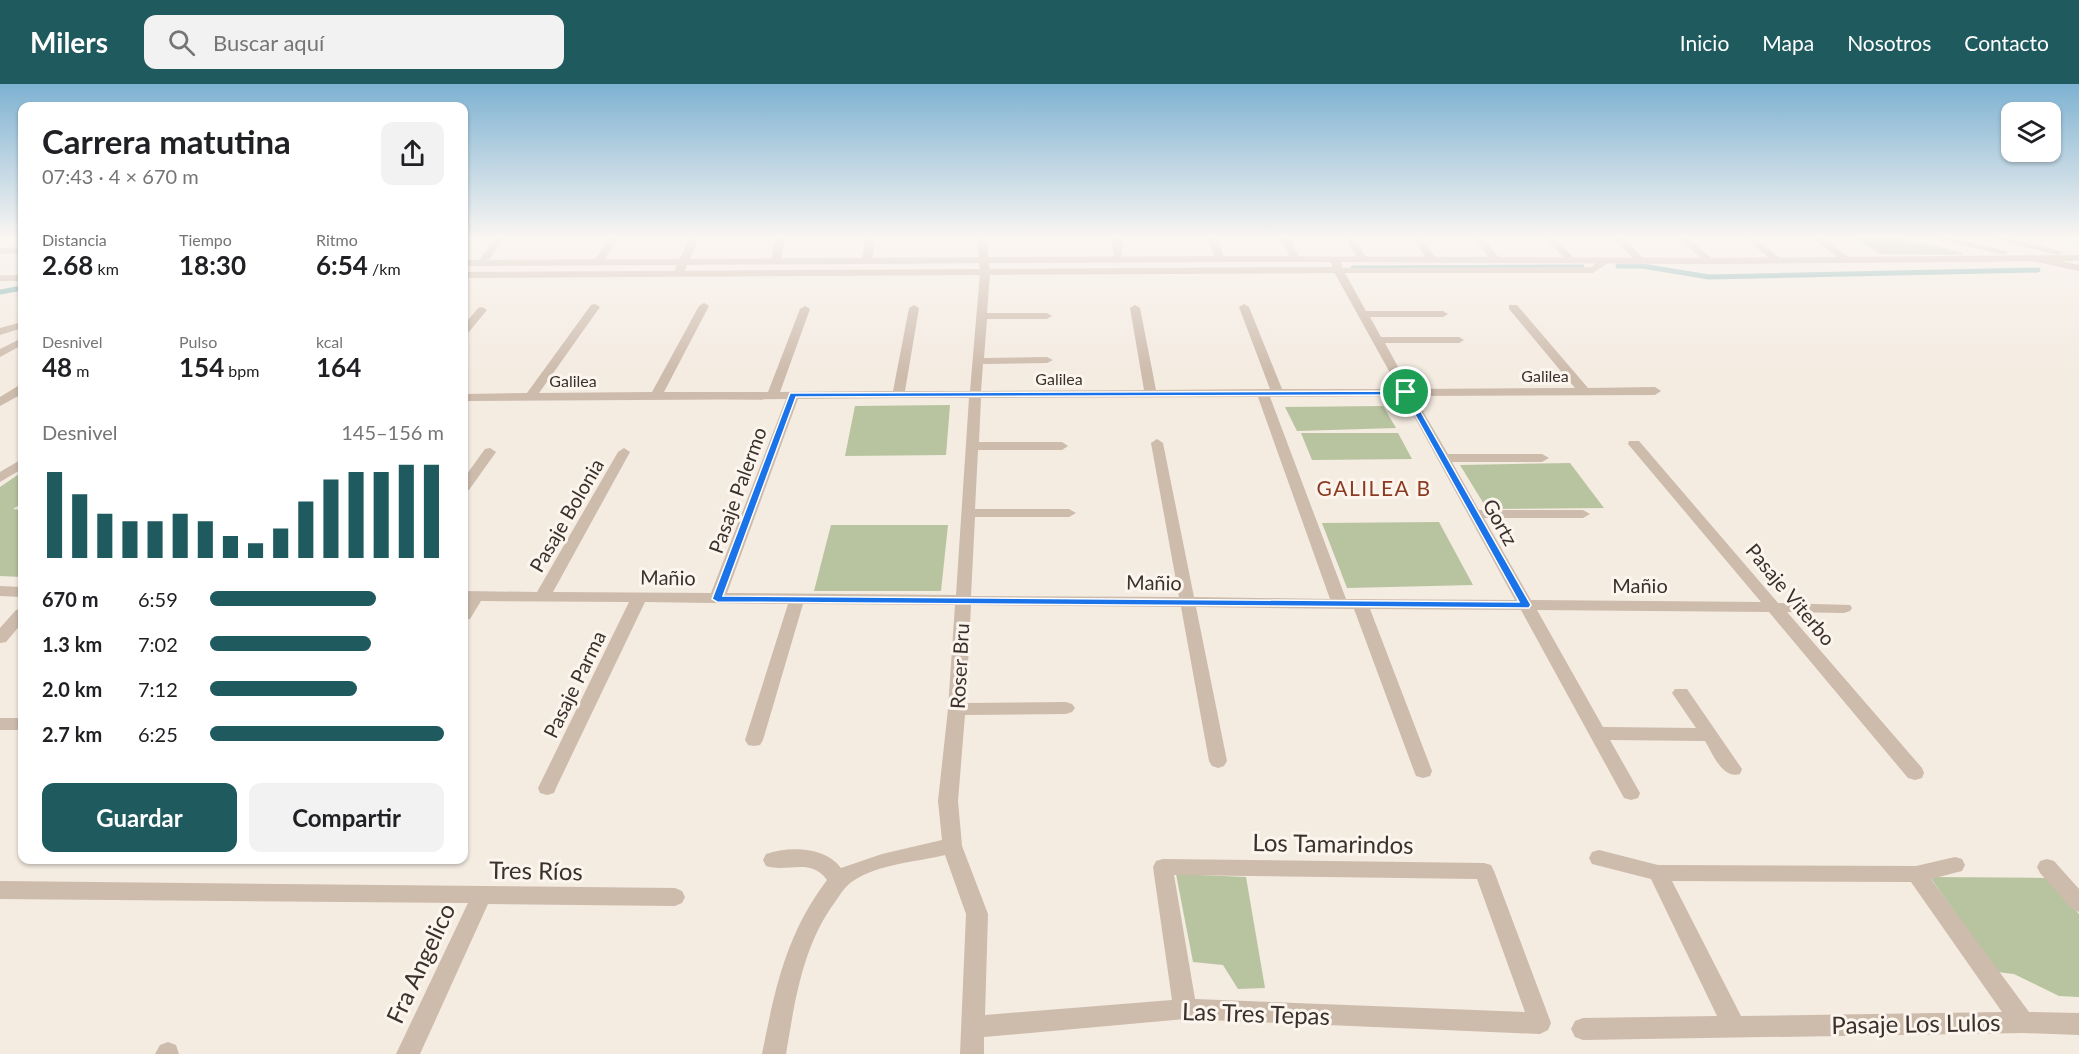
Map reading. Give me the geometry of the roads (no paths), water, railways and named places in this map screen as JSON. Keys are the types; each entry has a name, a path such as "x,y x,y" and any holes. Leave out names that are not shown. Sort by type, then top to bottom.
{"street":[{"name":"Roser Bru","path":"972,1054 977,914 952,846 948,801 957,709 962,601 984,283"},
{"name":"Gortz","path":"1346,283 1631,794"},
{"path":"656,396 704,306"},
{"path":"531,396 595,307"},
{"path":"1244,307 1340,604"},
{"path":"1513,307 1584,391"},
{"path":"898,395 914,308"},
{"path":"1135,308 1152,394"},
{"path":"772,395 805,309"},
{"path":"468,326 482,310"},
{"path":"1362,314 1443,314"},
{"path":"982,316 1047,316"},
{"path":"0,332 18,327"},
{"path":"1377,340 1459,340"},
{"path":"0,354 18,343"},
{"path":"979,361 1047,360"},
{"path":"0,402 18,391"},
{"name":"Galilea","path":"468,397 1655,391"},
{"name":"Pasaje Palermo","path":"717,599 793,395"},
{"path":"1157,443 1218,761"},
{"name":"Pasaje Viterbo","path":"1634,444 1915,773"},
{"path":"973,446 1062,446"},
{"path":"468,482 490,452"},
{"name":"Pasaje Bolonia","path":"542,597 624,452"},
{"path":"1443,458 1542,458"},
{"path":"0,478 18,466"},
{"path":"968,513 1069,513"},
{"path":"1474,514 1583,514"},
{"path":"0,591 18,592"},
{"name":"Mañio","path":"470,596 1844,608"},
{"name":"Pasaje Parma","path":"547,788 639,598"},
{"path":"754,741 797,600"},
{"path":"1360,604 1423,771"},
{"path":"0,638 18,618"},
{"path":"1681,693 1733,770"},
{"path":"957,709 1066,708"},
{"path":"0,724 18,724"},
{"path":"1597,733 1709,735"},
{"path":"774,1054 793,960 803,933 838,880 848,873 863,868 952,846"},
{"path":"1599,858 1658,873 1916,874 1955,865"},
{"path":"773,860 816,859 831,867 838,880"},
{"name":"Los Tamarindos","path":"1185,1009 1163,867 1484,871 1540,1023"},
{"path":"2048,867 2079,903"},
{"path":"1658,873 1734,1026"},
{"name":"Pasaje Los Lulos","path":"1916,874 2023,1022"},
{"name":"Tres Ríos","path":"0,890 675,897"},
{"name":"Fra Angelico","path":"408,1054 482,895"},
{"name":"Las Tres Tepas","path":"973,1027 1185,1009 1540,1023"},
{"path":"2023,1022 2079,1024"},
{"name":"Pasaje Los Lulos","path":"1583,1029 2023,1022"}],"waterway":[{"path":"0,292 18,289"}],"district":[{"name":"GALILEA B","path":"1374,487"}]}
